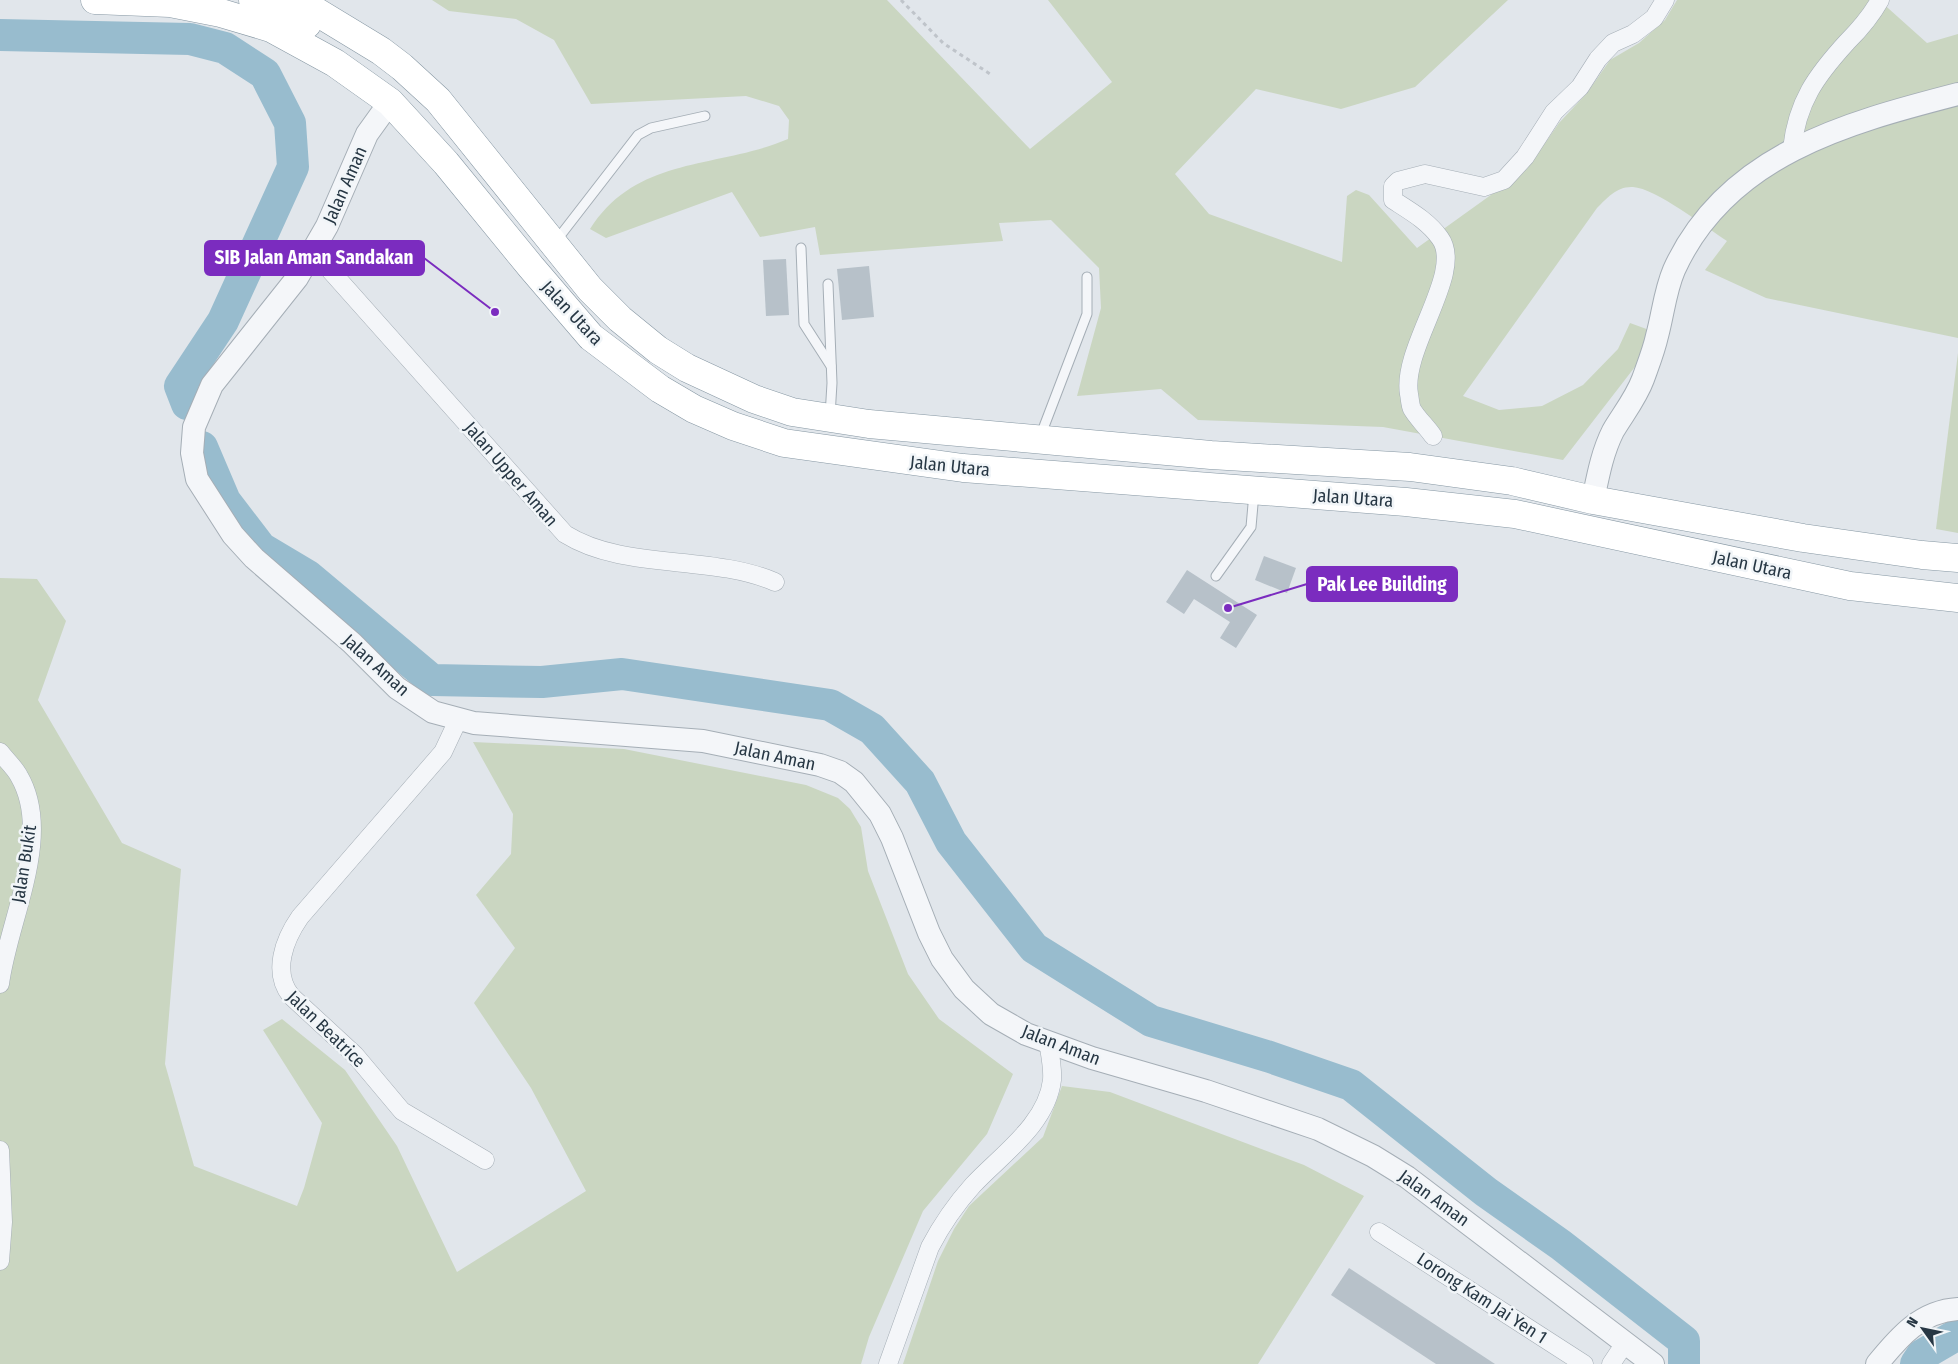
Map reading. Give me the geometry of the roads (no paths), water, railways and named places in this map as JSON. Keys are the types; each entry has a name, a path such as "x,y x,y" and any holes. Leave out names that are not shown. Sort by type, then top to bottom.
{"highway":[{"name":"Jalan Utara","path":"95,0 170,3 220,13 272,28 335,63 390,102 446,163 531,268 591,337 660,389 694,409 733,426 784,443 836,452 963,468 1406,502 1515,514 1850,586 1958,598"},
{"path":"253,0 297,19 381,66 394,77 397,88 390,102"},
{"name":"Jalan Utara","path":"292,0 338,24 402,67 438,100 590,288 620,318 658,350 687,368 754,399 792,412 830,419 1211,455 1410,467 1512,481 1593,500 1803,538 1922,555 1958,558"}],"street":[{"path":"1433,436 1412,409 1408,389 1410,367 1415,348 1442,282 1446,253 1442,239 1430,226 1393,200 1393,186 1398,180 1425,174 1484,187 1504,180 1525,157 1554,112 1580,87 1598,59 1613,43 1633,34 1654,18 1665,0"},
{"path":"1792,149 1794,128 1806,95 1831,60 1870,18 1880,0"},
{"path":"1593,500 1602,454 1641,384 1657,337 1673,272 1696,233 1736,188 1756,172 1792,149 1836,129 1874,116 1958,94"},
{"name":"Jalan Aman","path":"390,102 367,134 327,226 297,278 212,385 194,427 192,453 197,479 233,535 254,558 352,643 397,688 434,712 458,720 703,741 820,765 840,772 854,782 880,814 892,838 929,933 942,959 964,989 991,1014 1026,1034 1092,1058 1260,1108 1318,1129 1373,1156 1407,1176 1653,1364"},
{"name":"Jalan Upper Aman","path":"313,251 565,534 586,545 610,551 732,569 758,574 776,582"},
{"name":"Jalan Beatrice","path":"458,720 442,752 300,917 289,933 283,953 280,974 284,987 291,996 355,1056 402,1111 484,1160"},
{"name":"Jalan Bukit","path":"0,752 19,776 30,803 33,833 24,882 0,984"},
{"path":"888,1364 930,1247 951,1210 1012,1147 1036,1118 1043,1105 1052,1079 1048,1042"},
{"path":"0,1150 3,1222 0,1262"},
{"name":"Lorong Kam Jai Yen 1","path":"1380,1232 1584,1364"},
{"path":"1877,1364 1904,1332 1926,1316 1958,1309"},
{"path":"1610,1364 1625,1343"}],"lane":[{"path":"554,244 638,135 651,128 705,116"},
{"path":"801,248 804,324 832,366"},
{"path":"1039,439 1087,314 1087,277"},
{"path":"828,284 832,366 830,419"},
{"path":"1216,576 1251,527 1254,490"}],"waterway":[{"path":"0,35 190,39 225,48 265,74 290,123 293,167 223,321 180,386 187,404"},
{"path":"202,447 225,501 261,548 308,576 432,680 542,682 622,674 830,705 872,729 920,782 951,842 1034,948 1151,1021 1270,1057 1351,1085 1486,1192 1561,1245 1684,1341 1684,1364"},
{"path":"1916,1364 1922,1355 1958,1334"}],"place":[{"name":"SIB Jalan Aman Sandakan","path":"495,312"},
{"name":"Pak Lee Building","path":"1228,608"}]}
